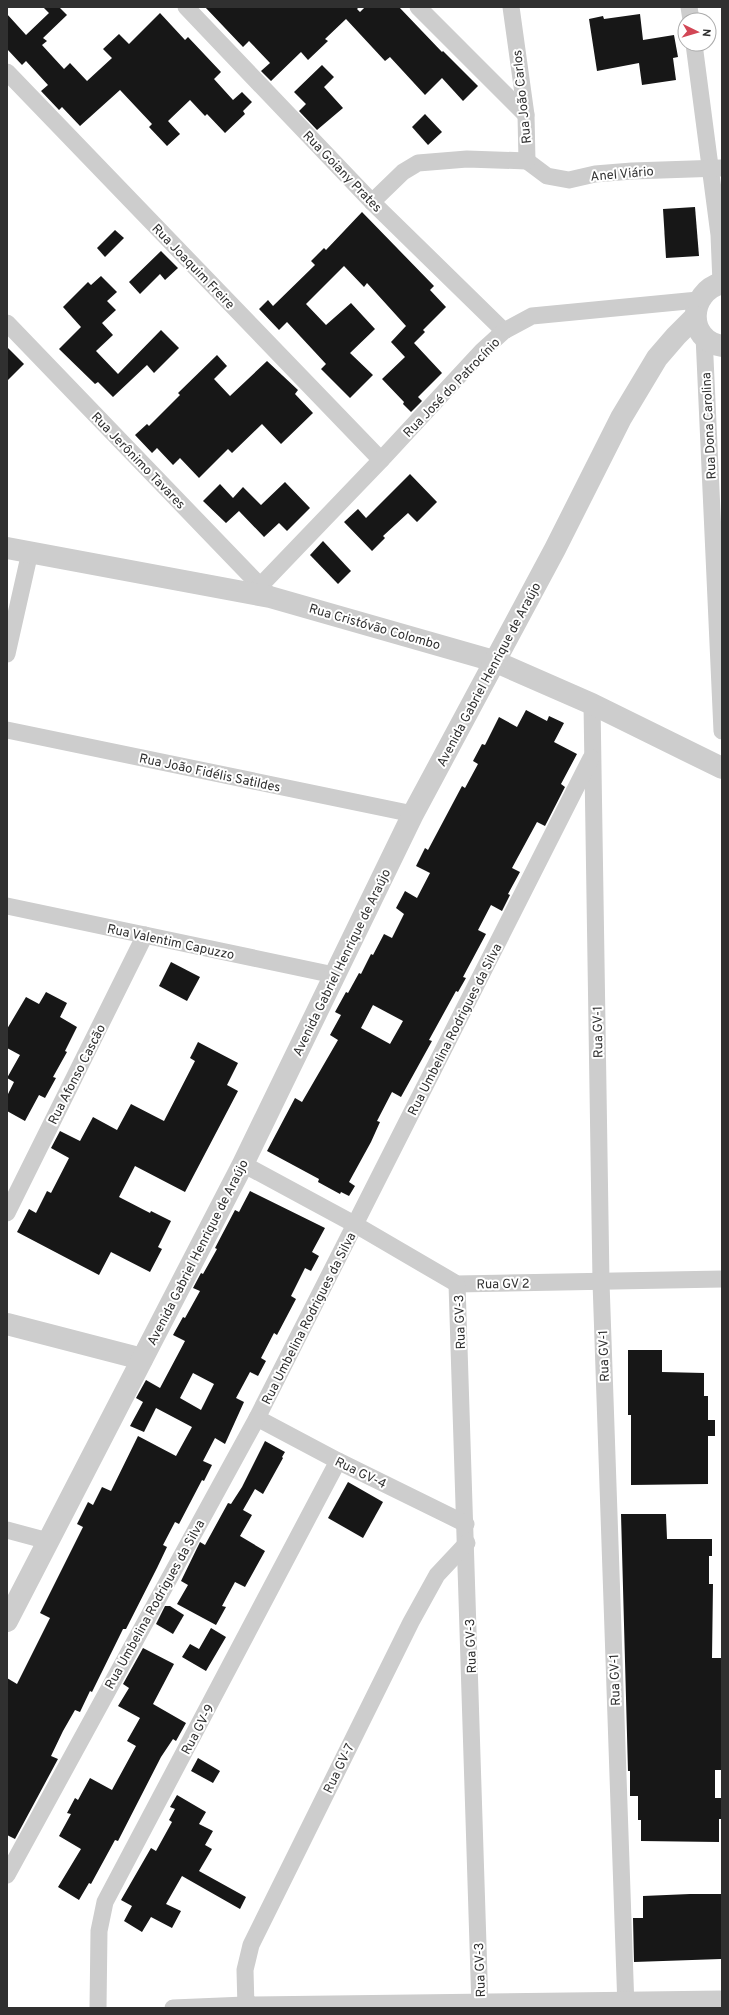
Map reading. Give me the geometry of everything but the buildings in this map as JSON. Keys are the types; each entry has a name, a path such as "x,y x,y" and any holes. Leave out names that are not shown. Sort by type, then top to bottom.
{"street":[{"name":"Rua Goiany Prates","path":"186,7 372,202 504,331"},
{"path":"418,7 526,115"},
{"name":"Rua João Carlos","path":"372,202 403,172 418,163 467,159 527,161 526,115 511,7"},
{"path":"695,52 716,168 719,200 722,283"},
{"name":"Rua Joaquim Freire","path":"7,72 381,460"},
{"name":"Anel Viário","path":"527,161 547,176 569,180 595,174 716,168"},
{"name":"Avenida Gabriel Henrique de Araújo","path":"7,1621 243,1164 413,814 555,549 621,418 657,358 676,336 705,325 708,289 722,283"},
{"name":"Rua José do Patrocínio","path":"265,591 381,460 482,351 504,331 532,316 705,325"},
{"name":"Rua Jerônimo Tavares","path":"7,323 265,591"},
{"name":"Rua Dona Carolina","path":"705,325 722,731"},
{"name":"Rua Cristóvão Colombo","path":"7,548 265,591 494,661 592,704 722,768"},
{"path":"7,654 30,552"},
{"name":"Rua GV-1","path":"592,704 601,1282 626,2004"},
{"name":"Rua João Fidélis Satildes","path":"7,730 413,814"},
{"name":"Rua Umbelina Rodrigues da Silva","path":"9,1864 257,1418 593,754"},
{"name":"Rua Valentim Capuzzo","path":"7,906 334,975"},
{"name":"Rua Afonso Cascão","path":"7,1213 145,936"},
{"name":"Rua GV 2","path":"243,1164 356,1225 458,1284 601,1282 722,1278"},
{"name":"Rua GV-3","path":"458,1284 480,2005"},
{"path":"7,1324 142,1359"},
{"name":"Rua GV-4","path":"257,1418 338,1461 466,1524"},
{"name":"Rua GV-9","path":"98,2008 99,1931 105,1902 338,1461"},
{"path":"7,1530 48,1541"},
{"name":"Rua GV-7","path":"246,2006 245,1970 251,1945 410,1622 438,1575 467,1543"},
{"path":"173,2008 246,2006 626,2004 722,1999"}]}
